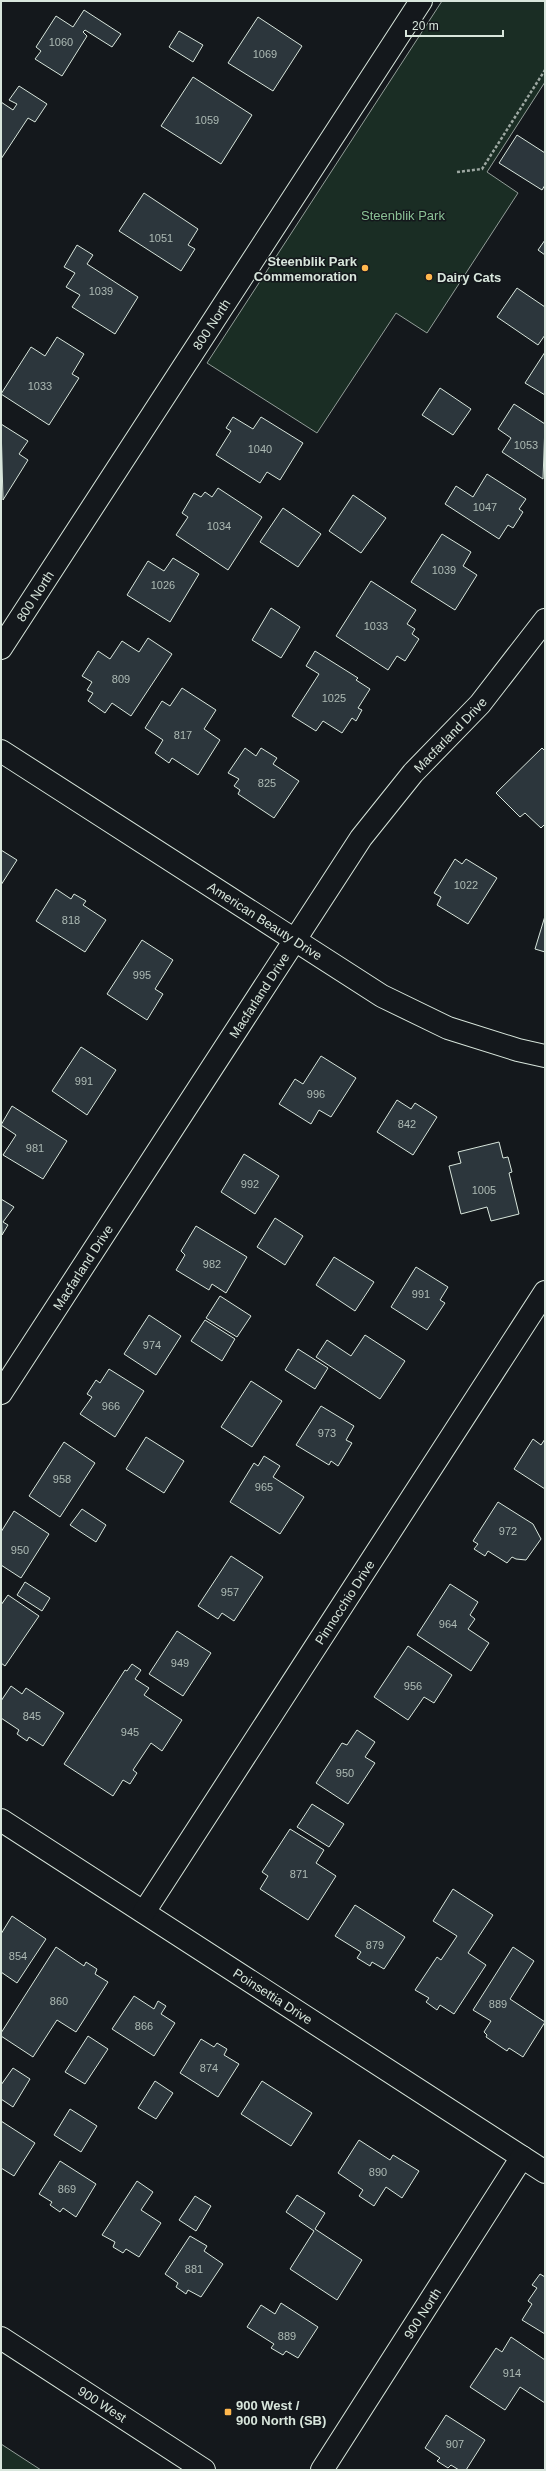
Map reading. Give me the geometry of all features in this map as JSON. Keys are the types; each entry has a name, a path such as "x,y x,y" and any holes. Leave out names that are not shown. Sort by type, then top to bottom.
{"street":[{"name":"800 North","path":"1,648 421,1"},
{"name":"Macfarland Drive","path":"1,1393 293,940 361,838 383,808 413,773 480,704 545,620"},
{"name":"American Beauty Drive","path":"1,751 382,996 448,1028 518,1050 545,1056"},
{"name":"Pinnocchio Drive","path":"144,1912 545,1292"},
{"name":"Poinsettia Drive","path":"1,1820 545,2172"},
{"name":"900 North","path":"322,2470 522,2158"},
{"name":"900 West","path":"1,2338 204,2470"}],"path":[{"path":"457,172 482,169 545,70"}],"green space":[{"name":"Steenblik Park","path":"442,1 545,1 545,82 487,172 518,193 427,333 396,313 317,433 207,363"},
{"path":"1,2444 41,2470 1,2470"}],"building":[{"path":"84,10 121,34 112,47 85,30 83,32 87,36 62,76 35,59 41,51 36,47 56,16 73,27"},
{"path":"258,17 302,46 273,91 228,63"},
{"path":"179,31 203,45 193,62 169,47"},
{"path":"193,77 252,115 221,164 161,126"},
{"path":"19,86 47,104 35,122 28,118 1,159 1,102 13,110 17,104 9,100"},
{"path":"517,135 545,153 545,185 542,190 499,163"},
{"path":"144,193 198,229 188,245 195,249 181,271 119,231"},
{"path":"545,240 545,255 538,250"},
{"path":"77,245 93,255 87,264 138,297 115,334 72,307 80,295 66,287 75,273 64,267"},
{"path":"517,288 545,307 545,335 538,345 497,317"},
{"path":"57,337 84,354 72,374 79,378 49,425 1,394 31,347 45,356"},
{"path":"545,352 545,395 525,383"},
{"path":"440,388 471,409 453,435 422,415"},
{"path":"514,404 545,424 543,479 502,452 511,438 498,429"},
{"path":"233,417 253,429 261,417 303,443 280,480 267,472 260,483 216,455 231,431 226,428"},
{"path":"1,424 28,441 19,454 28,460 3,500"},
{"path":"487,474 526,499 519,509 523,512 513,528 508,525 499,539 445,504 456,486 473,497"},
{"path":"218,488 262,517 228,570 176,535 188,517 182,513 194,493 201,497 205,492 212,497"},
{"path":"353,495 386,518 361,553 329,531"},
{"path":"283,508 321,534 298,567 260,542"},
{"path":"442,534 471,552 463,566 477,575 455,610 411,582"},
{"path":"173,558 199,574 170,622 127,595 148,561 164,571"},
{"path":"371,581 416,610 407,624 415,629 412,634 419,639 405,661 397,656 388,670 336,636"},
{"path":"271,608 300,627 281,658 252,640"},
{"path":"148,638 172,654 131,716 112,703 105,713 88,701 93,693 87,690 92,682 82,676 98,651 110,659 122,641 139,652"},
{"path":"315,651 358,678 356,680 370,689 358,708 362,710 356,721 352,718 342,733 323,721 316,731 292,716 319,674 306,666"},
{"path":"182,688 216,710 204,729 220,740 198,775 172,758 169,763 155,753 163,740 145,728 162,701 170,706"},
{"path":"245,748 256,756 261,748 277,758 273,764 299,781 274,818 238,794 240,790 234,786 239,779 228,773"},
{"path":"542,748 545,751 545,824 541,828 525,813 520,817 496,793"},
{"path":"1,850 17,860 1,885"},
{"path":"455,859 462,864 466,859 497,878 468,924 437,905 441,897 434,893"},
{"path":"56,889 71,899 74,894 86,901 83,905 106,920 85,952 36,921"},
{"path":"545,916 545,952 535,949"},
{"path":"142,940 173,960 155,989 163,994 147,1020 107,994"},
{"path":"81,1047 116,1070 87,1115 52,1091"},
{"path":"321,1056 356,1078 331,1117 319,1110 311,1124 279,1104 295,1079 303,1084"},
{"path":"397,1100 411,1109 415,1103 437,1117 413,1155 377,1132"},
{"path":"12,1106 67,1141 43,1179 3,1155 16,1135 1,1125"},
{"path":"499,1142 503,1158 508,1157 512,1172 509,1173 519,1214 491,1221 487,1207 461,1214 449,1166 461,1163 458,1152"},
{"path":"244,1154 279,1176 255,1214 221,1192"},
{"path":"1,1199 14,1207 3,1222 8,1225 2,1235"},
{"path":"275,1218 303,1236 285,1265 257,1247"},
{"path":"196,1226 247,1257 226,1293 212,1284 209,1290 176,1270 185,1255 181,1251"},
{"path":"334,1257 374,1282 355,1311 316,1285"},
{"path":"416,1267 448,1287 440,1300 445,1303 427,1330 391,1307"},
{"path":"220,1296 251,1316 237,1337 206,1318"},
{"path":"149,1315 181,1336 156,1375 124,1354"},
{"path":"205,1320 235,1339 222,1361 191,1341"},
{"path":"365,1335 405,1361 380,1399 316,1357 327,1340 351,1356"},
{"path":"298,1349 328,1368 315,1389 285,1370"},
{"path":"109,1369 144,1391 115,1437 80,1414 92,1397 87,1394 96,1380 100,1383"},
{"path":"251,1381 282,1401 252,1447 221,1427"},
{"path":"321,1406 354,1426 346,1440 352,1443 338,1466 331,1461 329,1465 296,1445"},
{"path":"146,1437 184,1461 164,1493 126,1469"},
{"path":"533,1439 541,1445 545,1439 545,1489 514,1469"},
{"path":"64,1442 95,1463 60,1517 29,1496"},
{"path":"264,1456 280,1466 273,1477 304,1497 280,1534 230,1502 254,1463 258,1466"},
{"path":"498,1502 533,1524 541,1539 526,1560 512,1557 507,1563 488,1551 485,1556 474,1549 478,1544 473,1541"},
{"path":"82,1509 106,1525 96,1542 70,1525"},
{"path":"14,1511 49,1534 21,1578 1,1565 1,1532"},
{"path":"231,1556 263,1577 234,1621 222,1613 218,1619 198,1606"},
{"path":"25,1582 50,1598 42,1611 17,1595"},
{"path":"450,1584 478,1602 470,1615 475,1619 468,1629 489,1643 471,1671 417,1635"},
{"path":"8,1595 39,1616 5,1666 1,1663 1,1605"},
{"path":"177,1631 211,1653 183,1696 149,1674"},
{"path":"408,1646 452,1675 434,1703 424,1697 408,1720 374,1697"},
{"path":"132,1664 141,1670 135,1679 149,1688 144,1695 182,1720 162,1751 151,1743 133,1770 137,1773 130,1784 123,1780 113,1796 64,1764 125,1670 127,1671"},
{"path":"11,1686 22,1694 26,1688 64,1713 43,1746 29,1737 27,1741 17,1734 19,1730 1,1718 1,1701"},
{"path":"357,1730 375,1742 365,1757 375,1763 348,1804 316,1783 342,1743 347,1745"},
{"path":"312,1804 344,1824 329,1847 297,1827"},
{"path":"290,1829 324,1850 316,1863 336,1876 308,1920 260,1889 268,1876 262,1872"},
{"path":"453,1889 493,1915 468,1953 486,1965 454,2014 440,2005 437,2010 426,2002 429,1998 415,1990 437,1957 441,1960 457,1936 433,1921"},
{"path":"355,1905 405,1937 384,1969 372,1962 370,1966 357,1958 361,1952 335,1936"},
{"path":"12,1916 46,1939 17,1983 1,1972 1,1934"},
{"path":"56,1947 84,1966 86,1962 97,1969 95,1974 108,1982 76,2032 57,2020 33,2057 1,2036 1,2033"},
{"path":"513,1947 534,1961 510,1999 545,2022 523,2057 509,2048 507,2051 486,2037 487,2035 484,2032 491,2021 473,2010"},
{"path":"134,1996 154,2009 158,2001 166,2006 161,2014 175,2023 154,2056 112,2029"},
{"path":"88,2036 108,2049 85,2084 65,2072"},
{"path":"201,2039 214,2047 217,2043 227,2049 224,2055 239,2064 218,2097 180,2073"},
{"path":"13,2068 30,2079 13,2107 1,2099 1,2085"},
{"path":"155,2081 173,2093 156,2119 138,2108"},
{"path":"262,2081 312,2113 291,2146 241,2114"},
{"path":"70,2109 97,2126 81,2152 54,2135"},
{"path":"1,2121 35,2143 14,2176 1,2168"},
{"path":"359,2140 390,2160 393,2155 419,2171 402,2198 386,2187 374,2206 359,2196 363,2190 338,2173"},
{"path":"60,2161 96,2184 76,2217 63,2208 60,2212 50,2205 52,2202 39,2194"},
{"path":"137,2181 153,2192 141,2210 161,2223 139,2257 126,2249 123,2253 113,2247 115,2242 102,2235"},
{"path":"297,2195 325,2213 315,2229 362,2260 337,2300 290,2269 314,2231 286,2212"},
{"path":"195,2196 211,2206 196,2231 179,2220"},
{"path":"190,2236 207,2246 204,2251 223,2264 201,2297 188,2290 186,2294 176,2287 178,2283 165,2274"},
{"path":"540,2274 545,2277 545,2334 522,2320 532,2304 528,2301 537,2288 532,2285"},
{"path":"281,2303 318,2327 298,2358 286,2351 283,2355 271,2348 274,2344 247,2327 261,2305 275,2314"},
{"path":"511,2337 545,2360 545,2403 520,2387 505,2410 470,2387 496,2348 502,2352"},
{"path":"446,2415 485,2440 466,2470 459,2470 451,2465 448,2468 437,2461 440,2458 425,2448"}],"place":[{"name":"Steenblik Park Commemoration","path":"365,268"},
{"name":"Dairy Cats","path":"429,277"},
{"name":"900 West / 900 North (SB)","path":"228,2412"}]}
